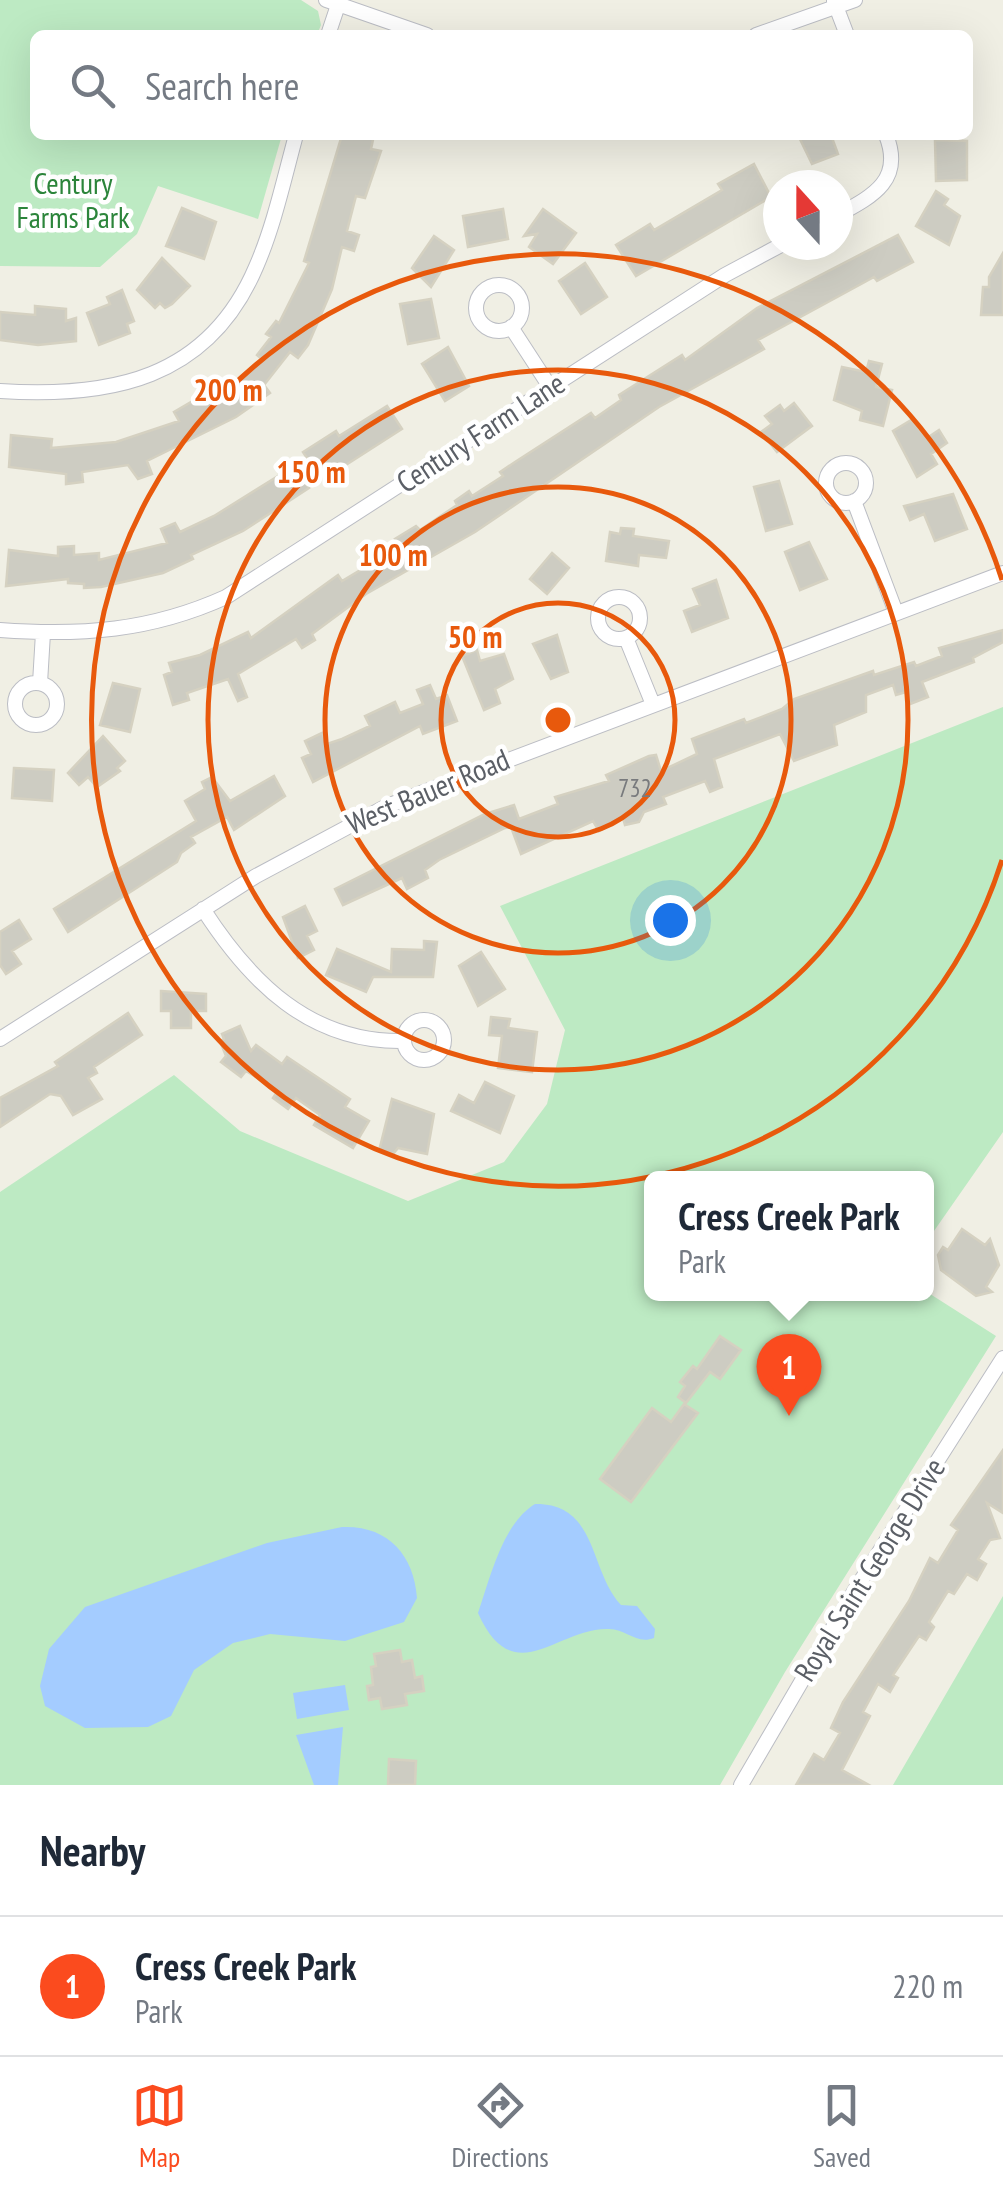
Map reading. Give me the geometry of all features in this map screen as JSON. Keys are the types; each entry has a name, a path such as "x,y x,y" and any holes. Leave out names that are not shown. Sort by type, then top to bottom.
{"street":[{"path":"769,30 855,0"},
{"path":"329,30 332,3 412,30"},
{"path":"835,4 845,30"},
{"path":"0,391 66,394 103,390 152,374 199,344 226,318 255,270 294,140"},
{"path":"853,207 887,182 893,166 887,140"},
{"name":"Century Farm Lane","path":"0,630 83,634 144,626 226,597 550,387 763,255"},
{"path":"512,326 550,387"},
{"path":"854,502 894,610"},
{"name":"West Bauer Road","path":"0,1039 202,909 309,845 387,806 894,610 1003,573"},
{"path":"40,684 42,633"},
{"path":"626,638 652,702"},
{"path":"202,909 236,959 288,1007 348,1035 404,1041"},
{"name":"Royal Saint George Drive","path":"741,1785 855,1590 1003,1358"}],"green space":[{"name":"Century Farms Park","path":"0,0 301,0 318,11 319,30 30,30 30,140 281,140 258,219 158,186 137,234 100,267 0,266"},
{"path":"1003,707 1003,1132 934,1231 934,1171 644,1171 644,1301 934,1301 934,1296 996,1336 785,1672 720,1785 0,1785 0,1192 174,1075 240,1131 408,1201 504,1162 547,1104 565,1030 500,906"},
{"path":"1003,1596 1003,1785 893,1785"}],"water":[{"path":"535,1504 571,1515 590,1541 611,1591 621,1605 637,1606 655,1629 654,1638 642,1640 609,1629 590,1631 522,1653 506,1649 492,1637 478,1613 506,1538"},
{"path":"342,1527 385,1537 404,1556 417,1598 404,1622 345,1641 270,1634 233,1643 194,1670 171,1716 148,1727 85,1728 45,1706 40,1686 49,1649 85,1607 267,1543"},
{"path":"345,1685 349,1710 297,1719 293,1693"},
{"path":"343,1727 338,1785 314,1785 296,1735"}],"building":[{"path":"340,140 373,140 371,149 381,151 365,198 356,196 347,231 359,235 354,251 342,247 332,289 308,345 298,358 290,352 264,385 270,393 236,417 147,461 152,474 138,479 128,465 82,472 83,482 66,484 66,474 9,467 11,435 52,439 51,448 116,442 179,421 174,412 203,395 207,402 263,360 257,355 271,337 266,334 276,321 279,323 309,263 304,261"},
{"path":"800,140 833,140 838,154 812,164"},
{"path":"935,140 967,141 967,180 936,181"},
{"path":"754,164 763,181 763,202 636,276 616,245 650,224 654,230 722,190 718,184"},
{"path":"936,191 948,199 944,205 960,216 949,245 916,226"},
{"path":"182,208 216,222 204,259 166,246"},
{"path":"503,209 508,239 468,247 463,216"},
{"path":"543,209 576,233 553,264 529,247 537,234 524,236"},
{"path":"898,235 913,262 877,281 874,277 758,340 764,349 659,407 475,532 366,594 312,634 315,640 302,648 296,639 238,674 247,697 238,701 228,679 187,693 189,700 173,705 164,675 172,672 169,663 200,655 248,632 251,638 338,575 342,581 367,566 365,563 397,542 395,539 416,526 420,530 457,505 455,501 469,491 472,496 503,476 500,472 591,413 595,418 621,400 619,395 682,355 685,360 757,308"},
{"path":"434,236 454,250 431,287 412,268"},
{"path":"1003,253 1003,315 981,315 983,287 989,287 989,277"},
{"path":"162,258 190,286 172,304 165,308 160,303 155,308 137,290"},
{"path":"585,263 607,297 581,314 559,281"},
{"path":"122,290 134,321 127,324 130,333 99,345 87,313 110,304 107,297"},
{"path":"431,299 439,338 408,344 400,304"},
{"path":"35,306 66,309 66,321 76,318 76,341 38,345 0,340 0,312 35,315"},
{"path":"448,347 469,386 445,401 422,364"},
{"path":"869,361 882,364 876,387 892,390 883,426 860,420 862,411 834,400 842,367 866,372"},
{"path":"794,403 812,426 777,452 761,432 772,424 765,416 780,405 784,411"},
{"path":"387,406 402,429 341,468 338,464 306,484 309,488 243,531 191,555 193,559 163,573 101,587 84,588 84,584 68,583 68,579 6,586 9,550 58,556 58,547 74,546 74,555 99,553 99,560 167,543 161,529 175,523 180,532 214,516 307,458 303,452 336,431 339,436"},
{"path":"911,420 927,438 939,430 947,443 931,454 937,464 917,477 893,431"},
{"path":"779,481 792,524 766,531 754,487"},
{"path":"953,494 967,529 935,541 924,514 910,520 904,506"},
{"path":"621,528 634,529 633,536 669,541 666,558 639,555 638,566 606,561 610,532 620,534"},
{"path":"809,542 827,579 800,590 785,552"},
{"path":"552,553 569,568 547,594 530,579"},
{"path":"716,580 728,618 692,632 684,611 700,605 693,589"},
{"path":"1003,630 1003,642 973,658 974,662 922,682 928,697 910,704 906,692 896,695 893,685 866,695 866,712 834,725 837,745 794,761 780,734 714,759 722,787 710,792 705,781 663,797 666,804 644,812 639,822 625,825 623,818 599,831 593,821 521,854 511,827 505,828 439,860 425,870 428,878 407,889 402,878 343,905 335,889 485,814 514,805 519,819 558,804 555,797 609,781 606,775 649,756 656,755 661,771 697,754 692,739 744,719 746,723 782,709 794,699 873,671 874,675 914,662 916,666 942,656 939,648"},
{"path":"557,635 568,672 551,679 533,644"},
{"path":"477,650 480,661 504,654 513,679 495,689 500,703 484,710 462,656"},
{"path":"113,683 140,689 130,732 100,725"},
{"path":"430,685 436,699 447,695 457,721 423,734 420,726 313,782 302,758 311,754 305,741 322,733 327,744 342,739 370,726 365,716 395,702 400,713 423,704 417,690"},
{"path":"103,736 125,761 117,768 120,771 97,787 88,777 79,785 68,773"},
{"path":"14,768 54,770 52,801 12,798"},
{"path":"274,776 285,796 234,830 227,817 191,837 195,843 181,853 177,862 68,932 54,909 196,821 185,801 205,789 202,782 212,777 230,801"},
{"path":"305,906 317,931 307,936 314,950 298,958 283,917"},
{"path":"19,920 31,939 12,951 21,964 6,974 0,965 0,932"},
{"path":"424,941 437,942 433,977 373,977 366,992 326,975 337,949 391,972 392,949 424,950"},
{"path":"481,952 505,989 478,1006 459,966"},
{"path":"161,991 206,994 206,1011 191,1011 191,1028 171,1028 171,1011 161,1011"},
{"path":"128,1013 142,1035 94,1067 97,1073 88,1078 102,1099 73,1115 61,1096 50,1094 0,1127 0,1098 58,1066 55,1062"},
{"path":"491,1017 510,1019 508,1028 537,1032 532,1072 498,1068 502,1036 489,1035"},
{"path":"240,1026 251,1051 256,1045 282,1064 287,1057 350,1099 345,1107 369,1121 353,1148 314,1125 320,1115 296,1098 288,1109 273,1098 277,1092 256,1077 246,1071 241,1077 221,1062 226,1056 220,1041 224,1039 222,1034"},
{"path":"485,1082 514,1096 500,1133 451,1111 459,1095 474,1103"},
{"path":"392,1099 434,1114 427,1154 398,1148 393,1154 379,1151"},
{"path":"962,1229 985,1245 990,1239 999,1265 986,1287 992,1292 976,1296 941,1270 938,1255 943,1247 948,1250"},
{"path":"720,1336 741,1350 720,1379 710,1372 686,1403 678,1397 685,1386 680,1382 693,1366 697,1369"},
{"path":"684,1404 698,1413 631,1502 600,1479 652,1408 671,1422"},
{"path":"1003,1450 1003,1513 987,1503 1000,1538 990,1540 978,1559 986,1564 977,1580 967,1574 954,1594 948,1591 929,1622 934,1627 926,1640 919,1636 893,1675 898,1678 890,1692 878,1684 863,1712 870,1716 842,1770 869,1785 796,1785 814,1754 824,1760 840,1733 831,1728 843,1702 909,1601 930,1558 938,1563 958,1530 951,1525"},
{"path":"400,1650 402,1662 412,1660 415,1678 422,1676 424,1691 405,1694 407,1705 382,1709 380,1698 369,1700 367,1686 373,1685 374,1654"},
{"path":"389,1759 416,1761 415,1785 388,1785"}],"place":[{"name":"Cress Creek Park","path":"789,1416"}]}
